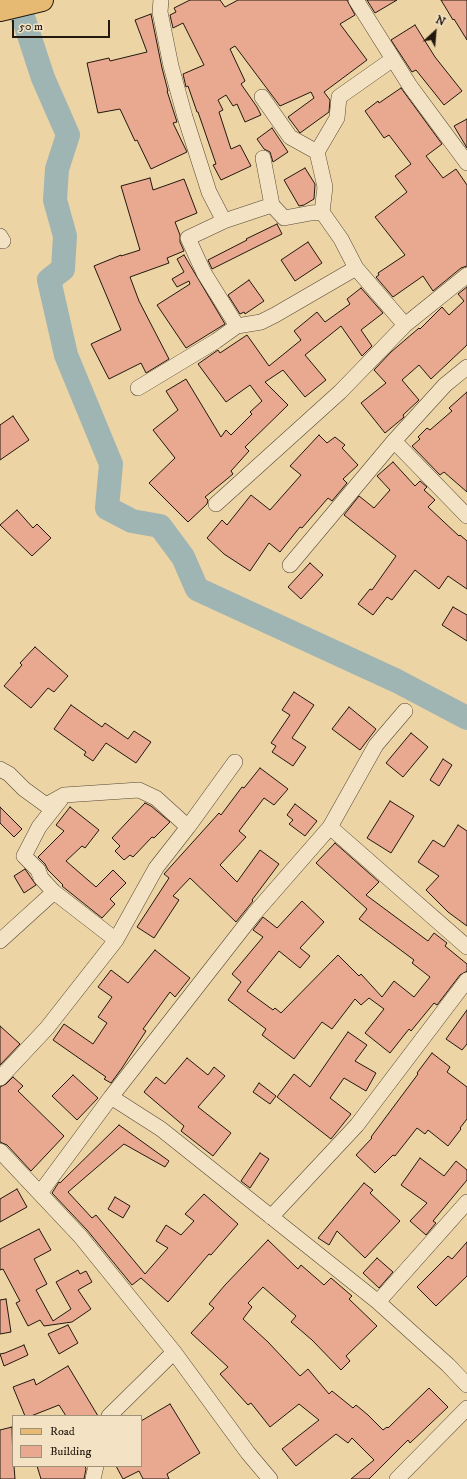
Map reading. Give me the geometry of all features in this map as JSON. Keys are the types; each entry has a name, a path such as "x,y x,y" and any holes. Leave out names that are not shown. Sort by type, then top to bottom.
{"main road":[{"path":"0,10 42,0"}],"street":[{"path":"161,0 160,12 171,66 185,117 209,192 224,221"},
{"path":"356,0 410,86 467,163"},
{"path":"393,58 339,97 337,118 317,152 325,187 322,212 341,239 356,268 405,325"},
{"path":"262,97 290,137 317,152"},
{"path":"263,158 272,205 284,218 322,212"},
{"path":"237,326 204,273 188,238 224,221 272,205"},
{"path":"138,388 216,341 237,326 261,322 276,315 356,268"},
{"path":"216,504 340,392 405,325 467,275"},
{"path":"290,565 394,442 445,385 467,367"},
{"path":"394,442 467,516"},
{"path":"40,1193 111,1097 254,914 330,827 376,745 404,710"},
{"path":"0,1078 47,1028 116,940 156,868 235,762"},
{"path":"0,769 9,774 24,789 46,805 64,795 139,790 156,798 188,827"},
{"path":"64,795 39,827 24,856 38,870 41,878 54,892 116,940"},
{"path":"330,827 467,947"},
{"path":"0,940 54,892"},
{"path":"271,1217 357,1125 467,980"},
{"path":"111,1097 161,1129 378,1302 448,1364 467,1385"},
{"path":"0,1151 80,1236 174,1352 248,1453 270,1479"},
{"path":"378,1302 467,1202"},
{"path":"110,1415 174,1352"},
{"path":"397,1479 467,1408"},
{"path":"93,1479 96,1467"}],"building":[{"path":"190,0 220,0 225,7 238,0 347,0 355,15 340,24 367,60 324,92 330,100 329,112 300,133 288,117 314,98 311,92 280,106 235,46 230,49 245,81 241,84 261,115 245,122 237,104 233,106 226,95 218,100 223,110 219,112 231,149 240,145 251,166 221,180 213,165 216,164 188,86 186,87 183,74 204,65 183,23 173,28 170,15 176,12 174,8"},
{"path":"367,0 397,0 375,13"},
{"path":"441,0 467,0 467,40 454,19 453,20"},
{"path":"151,14 167,91 177,122 173,123 187,152 151,169 137,140 135,141 120,109 98,113 87,63 109,58 110,61 147,52 135,20"},
{"path":"415,25 435,57 462,91 444,105 416,70 412,72 391,40"},
{"path":"401,88 442,144 426,156 443,178 456,169 467,185 467,266 461,268 433,291 423,276 393,297 376,277 379,275 378,273 405,255 375,217 407,192 395,176 411,164 389,135 384,138 365,111 378,101 379,103"},
{"path":"467,119 467,148 454,126"},
{"path":"272,128 288,152 273,162 270,152 264,149 257,139"},
{"path":"305,168 315,184 314,199 304,205 299,206 284,180"},
{"path":"150,178 153,190 184,179 197,213 175,222 184,251 167,258 169,263 130,277 139,301 169,359 146,373 141,363 109,379 91,344 121,330 94,266 121,255 140,250 121,186"},
{"path":"277,224 282,234 212,269 208,260"},
{"path":"308,242 322,263 295,281 281,260"},
{"path":"184,255 225,324 186,348 157,305 190,284 189,281 177,287 172,279 184,272 177,259"},
{"path":"249,280 264,301 245,314 244,312 240,314 228,295"},
{"path":"467,287 467,345 431,379 419,365 402,380 419,400 403,415 403,418 385,433 361,403 386,383 374,370 391,352 419,328 420,329 442,307 449,315 464,301 458,294"},
{"path":"361,288 383,313 361,330 372,346 362,356 341,326 305,355 326,380 305,397 283,370 265,382 288,405 245,447 249,451 231,471 233,474 205,497 208,500 207,504 188,522 149,483 175,458 153,430 178,410 166,391 186,379 221,437 226,430 231,435 252,414 250,412 262,401 250,385 226,402 198,364 218,350 220,353 247,335 269,366 301,340 294,331 317,312 325,322 350,304 347,299"},
{"path":"467,392 467,492 444,472 440,475 412,446 420,439 418,437 427,428 430,430 452,411 449,408"},
{"path":"13,416 29,440 0,460 0,425"},
{"path":"319,435 327,443 335,437 345,445 342,448 358,465 343,479 347,483 332,501 328,498 302,528 300,527 280,552 269,543 250,571 224,554 207,538 222,520 227,525 251,495 270,510 301,475 290,466"},
{"path":"393,462 415,486 420,481 427,487 424,490 435,500 428,507 459,536 460,535 467,541 467,589 448,576 439,589 415,570 392,600 387,597 373,615 358,604 370,589 372,590 396,556 344,515 359,496 374,508 390,490 377,476"},
{"path":"17,510 33,528 37,524 51,538 32,556 0,525"},
{"path":"310,563 323,575 301,599 288,587"},
{"path":"453,607 467,615 467,641 442,625"},
{"path":"35,647 68,676 54,692 48,688 31,708 4,686 22,665 20,663"},
{"path":"294,692 314,705 292,738 306,747 293,766 272,752 276,746 271,743 290,715 282,710"},
{"path":"71,705 102,727 105,723 128,739 134,731 151,742 136,763 106,743 93,761 84,755 86,752 54,729"},
{"path":"349,707 376,729 360,750 332,729"},
{"path":"411,733 428,747 403,777 386,763"},
{"path":"443,759 452,765 439,786 430,780"},
{"path":"260,768 288,789 274,805 264,798 239,831 246,837 220,865 237,882 260,850 279,864 252,900 253,901 236,922 190,878 173,896 179,900 154,938 137,927 169,878 164,874 219,813 221,815 242,787 244,788"},
{"path":"390,801 414,816 391,853 367,838"},
{"path":"145,803 151,806 170,822 154,838 152,837 133,857 130,855 124,860 115,851 120,846 112,838"},
{"path":"295,804 317,821 305,836 289,824 293,820 287,815"},
{"path":"0,807 22,829 14,837 0,823"},
{"path":"70,807 99,830 85,848 82,846 66,861 96,887 113,870 126,883 110,899 115,904 102,918 62,886 63,885 38,857 64,831 56,825"},
{"path":"458,825 467,831 467,926 448,912 426,890 439,876 418,862 433,840 444,847"},
{"path":"335,843 379,882 366,895 428,941 434,933 447,943 445,946 467,964 467,971 460,975 437,1005 434,1003 411,1031 409,1029 390,1053 365,1033 384,1009 369,998 361,1005 355,999 332,1029 322,1022 294,1059 262,1035 266,1029 228,1000 241,982 232,974 263,937 253,930 263,917 277,928 302,901 324,922 300,948 310,956 300,968 279,951 247,991 273,1010 275,1008 281,1013 338,955 359,976 361,974 382,997 394,981 414,997 430,977 412,963 414,960 359,919 367,909 316,863"},
{"path":"25,869 36,885 24,893 14,876"},
{"path":"155,950 190,978 175,997 170,992 143,1029 146,1031 111,1083 104,1079 106,1077 53,1040 64,1024 93,1044 107,1023 98,1017 112,997 98,987 111,970 128,983"},
{"path":"467,1010 467,1044 462,1050 446,1039"},
{"path":"0,1026 20,1044 0,1065"},
{"path":"348,1032 367,1045 355,1061 376,1073 366,1091 344,1078 330,1098 351,1114 331,1139 277,1097 294,1074 310,1087"},
{"path":"432,1053 450,1067 447,1072 467,1087 467,1119 448,1146 428,1130 425,1134 417,1128 395,1156 393,1155 375,1173 356,1155 372,1138 371,1137"},
{"path":"187,1058 208,1075 214,1067 225,1076 198,1107 231,1133 213,1156 181,1131 184,1126 144,1092 156,1077 165,1084"},
{"path":"73,1075 98,1098 77,1120 52,1096"},
{"path":"13,1077 23,1086 18,1091 64,1136 31,1171 7,1145 0,1142 0,1087 6,1084"},
{"path":"259,1083 276,1096 270,1104 253,1092"},
{"path":"119,1125 169,1161 165,1167 124,1144 68,1192 92,1218 96,1215 145,1274 168,1248 156,1241 166,1225 181,1235 194,1221 185,1214 204,1194 238,1224 211,1255 209,1254 168,1302 141,1278 132,1285 87,1230 52,1193 59,1182 60,1183"},
{"path":"260,1153 269,1159 250,1188 241,1181"},
{"path":"420,1158 444,1176 456,1161 467,1170 467,1180 433,1221 436,1223 426,1235 410,1221 427,1203 401,1185"},
{"path":"364,1183 373,1190 370,1193 400,1221 365,1258 337,1231 329,1245 318,1238"},
{"path":"17,1189 27,1207 0,1222 0,1199"},
{"path":"115,1197 130,1206 123,1218 108,1209"},
{"path":"39,1229 51,1250 34,1259 47,1284 36,1290 53,1321 71,1309 56,1282 78,1270 80,1274 86,1271 92,1282 78,1290 91,1309 72,1322 44,1326 40,1320 28,1326 16,1303 20,1301 3,1269 0,1270 0,1249"},
{"path":"268,1240 298,1269 301,1265 324,1285 331,1278 352,1296 349,1299 377,1326 346,1356 350,1361 341,1370 312,1340 291,1322 296,1316 263,1287 248,1303 252,1307 243,1319 268,1342 300,1376 308,1369 329,1394 332,1391 353,1408 356,1405 383,1430 387,1427 388,1428 429,1388 448,1407 410,1443 408,1440 369,1479 351,1479 374,1460 352,1438 348,1443 336,1434 296,1466 282,1449 319,1420 299,1404 270,1427 251,1403 248,1405 220,1374 228,1367 191,1333 214,1308 209,1304"},
{"path":"467,1242 467,1276 436,1306 417,1287 448,1256 452,1259"},
{"path":"377,1258 393,1272 379,1288 363,1273"},
{"path":"6,1299 11,1332 0,1334 0,1300"},
{"path":"68,1325 78,1343 59,1354 48,1334"},
{"path":"24,1345 28,1355 4,1366 0,1354"},
{"path":"68,1366 97,1415 65,1415 59,1405 34,1415 25,1415 13,1387 34,1379 36,1385"},
{"path":"170,1404 200,1453 167,1474 169,1479 143,1479 139,1471 123,1479 117,1467 142,1467 142,1420"},
{"path":"12,1427 12,1467 14,1467 15,1479 0,1479 0,1430"},
{"path":"37,1467 85,1467 86,1469 84,1479 41,1479"}],"waterway":[{"path":"13,0 24,20 43,78 68,135 57,169 55,200 65,236 63,269 49,280 66,355 111,464 107,508 132,521 160,526 183,557 197,589 397,681 467,718"}]}
